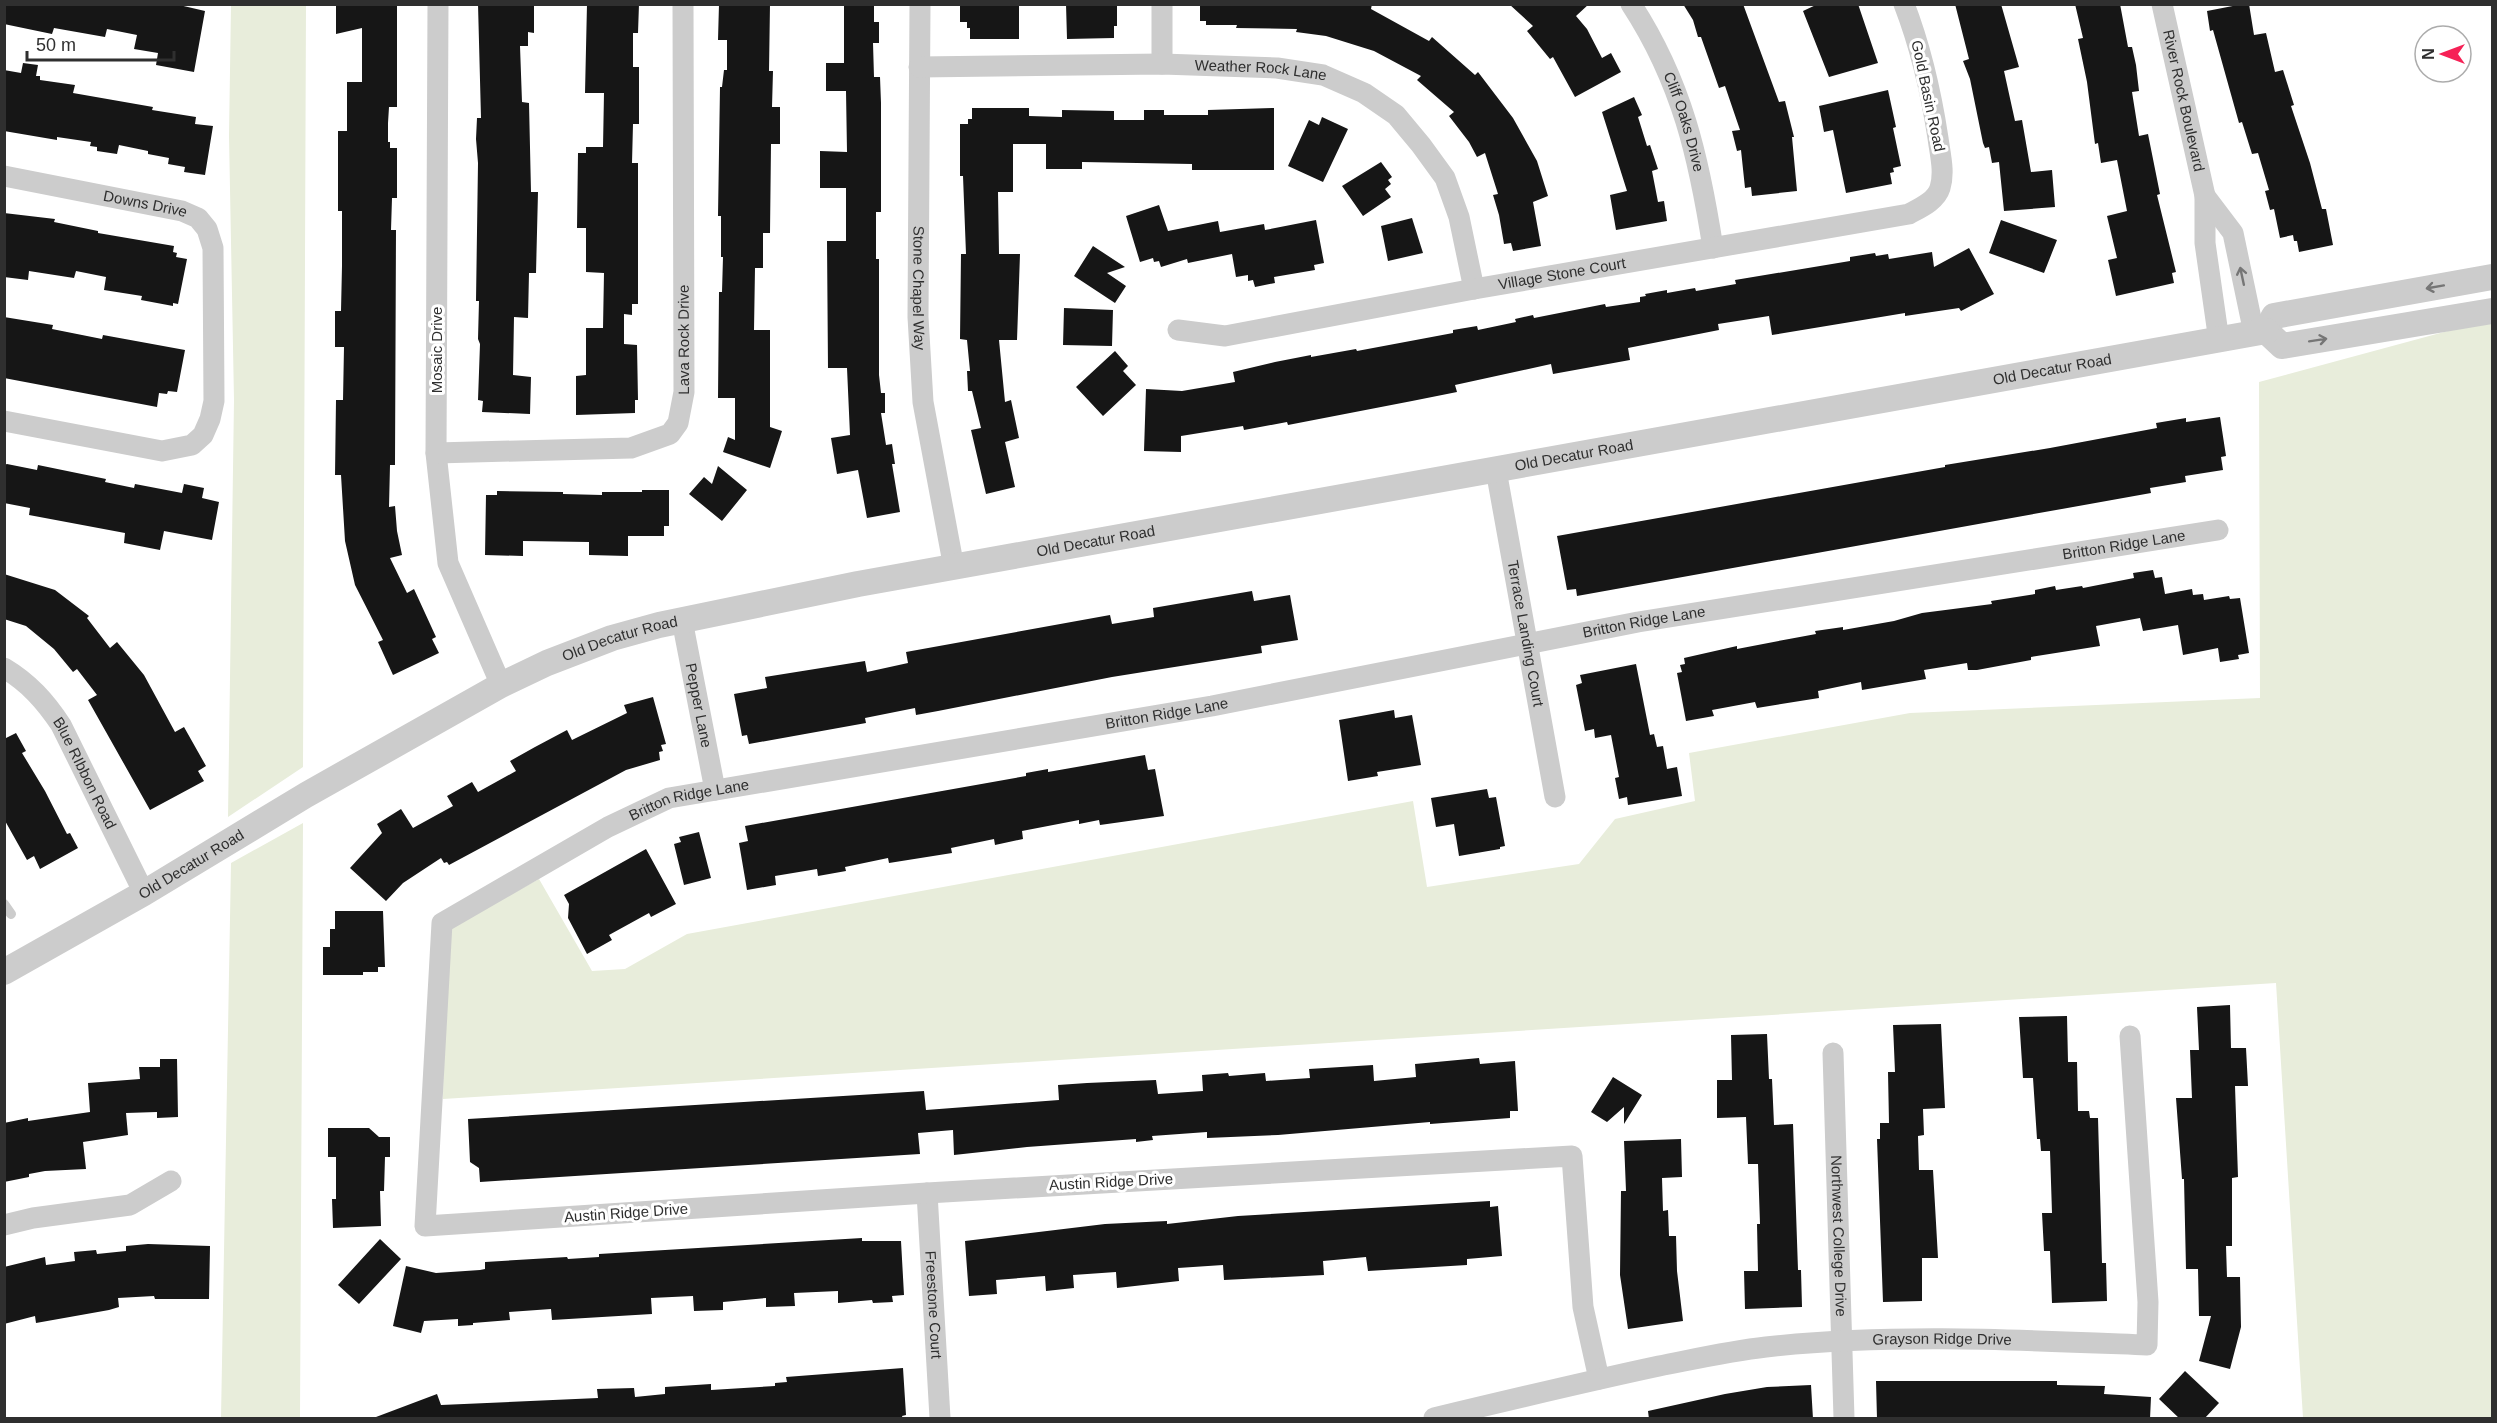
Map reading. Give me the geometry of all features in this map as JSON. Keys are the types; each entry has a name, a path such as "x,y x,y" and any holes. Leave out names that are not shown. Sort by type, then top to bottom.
{"street":[{"name":"Mosaic Drive","path":"438,4 436,453 448,563 501,685"},
{"name":"Lava Rock Drive","path":"436,453 631,448 670,434 678,423 684,392 683,4"},
{"name":"Stone Chapel Way","path":"920,4 918,317 923,402 954,568"},
{"path":"1162,4 1162,64"},
{"name":"Cliff Oaks Drive","path":"1631,4 1652,36 1676,88 1704,190 1713,248"},
{"name":"Gold Basin Road","path":"1904,4 1917,37 1933,106 1943,171 1940,190"},
{"name":"River Rock Boulevard","path":"2162,4 2205,196 2205,243 2219,341"},
{"name":"Weather Rock Lane","path":"919,67 1162,64 1277,68 1323,75 1364,93 1396,115 1445,178 1459,217 1474,289"},
{"name":"Downs Drive","path":"4,176 182,211 198,218 207,229 213,248 214,338 214,401 203,435 192,445 162,451 4,421"},
{"name":"Village Stone Court","path":"1178,330 1225,336 1474,289 1909,214 1928,203 1940,190"},
{"name":"River Rock Boulevard","path":"2205,196 2233,233 2260,332"},
{"name":"Old Decatur Road","path":"4,972 144,893 306,795 501,685 547,663 612,638 682,620 858,584 2219,341 2260,332 2274,316 2493,277"},
{"path":"2260,332 2282,346 2493,311"},
{"name":"Terrace Landing Court","path":"1496,470 1555,797"},
{"name":"Britton Ridge Lane","path":"425,1226 442,923 608,827 669,798 1212,706 1650,620 2218,530"},
{"name":"Pepper Lane","path":"682,620 715,789"},
{"name":"Blue RIbbon Road","path":"4,668 23,679 38,694 61,725 144,893"},
{"name":"Grayson Ridge Drive","path":"1434,1419 1599,1379 1766,1347 1842,1341 2003,1339 2147,1345 2148,1302 2130,1035"},
{"name":"Northwest College Drive","path":"1833,1053 1844,1419"},
{"name":"Austin Ridge Drive","path":"425,1226 927,1193 1572,1156 1582,1306 1599,1379"},
{"path":"4,1225 33,1218 130,1205 171,1181"},
{"name":"Freestone Court","path":"927,1193 940,1419"}],"lane":[{"path":"4,903 11,914"}],"green space":[{"path":"231,5 306,5 303,767 228,817 234,400 229,136"},
{"path":"2492,319 2492,1418 2303,1418 2276,983 443,1099 445,934 452,927 539,879 592,971 625,969 687,934 1413,801 1427,887 1579,864 1615,819 1695,801 1689,753 1910,713 2260,698 2259,382"},
{"path":"303,823 300,1418 221,1418 231,863"}],"building":[{"path":"4,4 175,4 205,11 194,72 156,65 158,53 134,49 137,35 107,29 105,37 54,28 52,34 4,24"},
{"path":"336,4 397,4 397,107 389,107 388,123 390,148 397,148 397,198 392,198 391,230 396,230 395,465 390,465 389,507 395,506 402,555 390,558 407,593 414,589 436,637 432,639 439,653 393,675 378,642 383,640 355,585 345,541 341,475 335,475 336,400 343,400 344,347 335,347 335,311 341,311 342,266 342,211 338,211 338,131 347,131 347,82 362,82 362,28 336,34"},
{"path":"478,4 534,4 534,33 528,32 528,46 520,46 522,102 529,103 531,192 538,192 536,273 529,273 528,318 514,317 513,375 531,377 530,414 482,412 483,401 478,400 480,344 478,339 479,301 476,301 478,163 476,139 477,118 481,118"},
{"path":"587,4 639,4 638,33 633,33 633,67 639,67 639,124 633,124 632,163 638,163 638,304 632,304 632,315 624,314 624,344 637,345 638,400 635,400 635,413 576,415 576,376 586,375 586,328 603,328 604,273 586,272 586,228 577,228 578,153 586,153 586,147 603,147 604,93 585,93"},
{"path":"719,4 770,4 769,71 773,71 772,107 780,107 780,144 771,144 770,233 763,233 763,268 755,268 754,330 770,330 770,427 782,431 770,468 723,452 728,437 735,440 735,398 718,398 719,292 722,292 723,257 721,257 721,216 718,216 720,87 722,87 724,70 727,70 727,40 718,40"},
{"path":"844,4 874,4 874,22 879,22 879,43 873,43 874,77 880,77 881,103 881,212 876,212 876,259 879,259 879,375 881,393 885,393 885,413 881,413 886,445 892,444 895,464 892,464 900,512 867,518 858,470 837,474 831,438 850,435 847,368 828,368 827,241 846,241 846,188 820,188 820,151 847,152 846,91 826,91 826,63 844,63"},
{"path":"960,4 1019,4 1019,39 970,39 970,28 967,28 967,22 960,22"},
{"path":"1066,4 1117,4 1117,26 1114,26 1114,38 1067,39"},
{"path":"1200,4 1372,4 1371,9 1429,41 1432,37 1475,75 1478,72 1513,118 1537,161 1548,196 1533,202 1541,246 1513,251 1511,243 1504,244 1493,195 1498,194 1485,153 1477,157 1469,142 1449,116 1454,112 1417,80 1421,76 1374,51 1326,36 1296,32 1297,29 1206,25 1206,21 1200,21"},
{"path":"1509,4 1589,4 1576,16 1587,29 1602,58 1611,53 1621,72 1575,97 1553,57 1550,59 1527,31 1533,26"},
{"path":"1683,4 1743,4 1779,102 1785,101 1794,137 1792,137 1797,191 1752,196 1751,187 1745,188 1741,150 1737,151 1732,131 1740,130 1725,86 1719,88 1701,37 1698,37 1693,20"},
{"path":"1818,4 1858,4 1878,63 1829,77 1803,11"},
{"path":"1955,4 2001,4 2019,67 2004,71 2015,121 2022,120 2031,172 2052,170 2055,207 2004,211 1999,162 1992,163 1989,147 1985,148 1983,143 1970,79 1963,61 1969,59"},
{"path":"2075,4 2120,4 2128,47 2132,47 2136,65 2139,91 2132,92 2139,136 2148,134 2160,194 2157,195 2176,272 2172,273 2174,283 2116,296 2108,260 2117,258 2107,216 2127,211 2117,160 2101,163 2098,143 2095,144 2087,82 2078,39 2083,38"},
{"path":"2249,4 2254,35 2266,33 2275,72 2283,70 2294,105 2291,106 2322,209 2326,209 2333,245 2299,252 2293,235 2280,238 2274,209 2270,210 2265,191 2269,190 2258,153 2252,154 2242,122 2239,123 2213,30 2210,31 2207,11"},
{"path":"23,63 38,65 36,76 40,76 40,80 75,85 73,93 196,117 195,124 213,126 205,175 184,172 185,167 168,164 169,158 148,154 148,151 119,145 117,154 97,151 97,147 90,146 91,142 57,137 57,140 4,131 4,70 21,73"},
{"path":"1888,90 1901,166 1893,168 1894,172 1890,173 1892,184 1846,193 1833,130 1824,132 1819,106"},
{"path":"1634,97 1642,115 1638,117 1647,146 1650,145 1658,169 1652,171 1658,202 1664,201 1667,221 1616,230 1610,195 1627,191 1602,112"},
{"path":"972,108 1029,108 1029,116 1062,117 1062,110 1114,111 1114,120 1144,120 1144,110 1164,110 1164,115 1208,115 1208,110 1274,108 1274,170 1192,170 1192,164 1082,162 1082,169 1046,169 1046,144 1013,144 1013,192 998,192 999,254 1020,254 1017,340 999,340 1005,402 1011,400 1019,438 1005,442 1015,487 986,494 971,430 981,428 972,391 968,391 967,371 970,371 967,340 960,339 961,254 966,254 963,176 960,176 960,124 968,124 968,119 972,119"},
{"path":"1322,117 1348,129 1323,182 1288,166 1309,120 1319,125"},
{"path":"1381,162 1392,177 1388,180 1391,184 1385,189 1391,197 1363,216 1342,186"},
{"path":"1159,205 1168,231 1218,221 1220,232 1264,224 1265,230 1316,220 1324,263 1314,265 1315,270 1274,277 1275,283 1255,287 1253,280 1248,281 1248,275 1236,277 1232,254 1188,263 1187,259 1161,267 1159,261 1154,262 1153,258 1140,262 1126,216"},
{"path":"4,213 55,219 54,222 98,231 98,233 174,246 173,252 177,253 176,257 187,259 178,304 173,303 173,306 141,300 142,296 104,290 106,277 76,271 74,278 29,271 28,280 4,277"},
{"path":"1412,218 1423,253 1388,261 1381,226"},
{"path":"2001,220 2057,240 2044,273 1989,253"},
{"path":"1093,246 1125,267 1107,273 1126,286 1115,303 1074,276"},
{"path":"1969,248 1994,294 1961,311 1959,308 1905,316 1905,313 1772,335 1769,316 1718,324 1719,330 1628,348 1630,360 1553,374 1551,364 1455,385 1457,392 1412,401 1288,425 1287,422 1244,430 1243,426 1181,436 1181,452 1144,451 1146,389 1182,391 1235,382 1233,372 1275,362 1311,355 1311,357 1356,349 1357,351 1453,333 1453,330 1477,326 1478,330 1516,322 1515,319 1533,315 1534,318 1605,304 1606,307 1640,302 1640,297 1646,296 1645,294 1695,288 1696,291 1736,284 1735,280 1850,261 1850,257 1875,253 1876,256 1888,254 1889,259 1932,252 1934,267"},
{"path":"1064,308 1113,310 1112,346 1063,345"},
{"path":"4,317 53,325 52,329 102,339 103,335 185,350 177,392 159,393 157,407 4,378"},
{"path":"1115,351 1128,366 1123,371 1136,385 1103,416 1076,387"},
{"path":"2220,417 2226,456 2221,457 2223,470 2185,476 2186,482 2150,488 2151,493 1577,596 1576,589 1567,590 1557,536 2157,428 2156,423 2186,418 2186,422"},
{"path":"4,465 37,470 38,465 106,479 105,482 134,488 135,484 182,493 184,484 204,488 202,498 219,502 212,540 164,531 160,550 124,543 125,533 29,515 30,508 4,503"},
{"path":"718,466 747,490 722,521 689,494 704,477 712,484"},
{"path":"642,490 669,490 669,526 664,526 664,536 628,536 628,556 589,555 589,542 523,541 523,556 485,555 486,495 497,495 497,491 602,495 602,492 642,492"},
{"path":"2153,570 2155,578 2162,577 2165,594 2192,589 2193,595 2203,594 2204,600 2229,596 2230,599 2240,598 2249,653 2238,655 2239,659 2220,662 2218,648 2183,655 2178,625 2143,631 2140,618 2096,626 2100,646 2031,657 2031,660 1977,670 1968,670 1967,663 1924,670 1926,679 1862,690 1861,682 1818,691 1819,698 1757,708 1755,702 1712,710 1714,716 1686,721 1677,673 1682,672 1680,665 1685,664 1684,658 1737,646 1737,649 1816,634 1815,631 1843,627 1843,630 1894,621 1922,613 1992,604 1991,601 2035,594 2035,590 2055,586 2056,590 2082,586 2083,588 2134,578 2133,573"},
{"path":"4,574 55,590 89,616 87,618 110,648 117,642 144,675 175,732 184,727 206,766 198,771 204,781 150,810 88,700 97,695 77,669 73,672 54,649 26,626 4,619"},
{"path":"1252,591 1254,601 1290,595 1298,640 1261,646 1262,653 1112,677 916,715 915,708 865,718 866,723 749,744 747,735 742,736 734,694 767,688 765,677 865,661 867,672 908,663 906,652 1110,615 1112,624 1154,617 1153,608"},
{"path":"1636,664 1650,735 1654,734 1657,747 1663,746 1667,769 1677,767 1682,796 1628,805 1627,797 1619,799 1615,778 1619,777 1611,735 1595,738 1594,729 1585,731 1576,685 1582,683 1580,675"},
{"path":"653,697 666,744 661,745 663,751 659,752 660,760 626,770 449,865 441,858 403,883 386,901 350,868 382,833 377,824 401,809 413,828 453,806 447,796 472,782 478,792 516,771 510,761 535,747 567,730 572,740 627,713 624,705"},
{"path":"1394,710 1395,718 1412,715 1421,765 1377,772 1378,776 1348,781 1339,720"},
{"path":"16,733 26,751 22,753 67,834 70,833 78,848 40,869 34,856 27,860 4,819 4,739"},
{"path":"1145,755 1148,770 1155,769 1164,816 1100,825 1099,820 1079,824 1079,820 1022,831 1023,839 995,845 994,839 951,848 952,853 889,863 888,858 845,867 846,871 818,876 817,869 775,876 776,885 747,890 739,843 748,841 745,826 1026,776 1026,773 1048,769 1048,772"},
{"path":"1487,789 1489,798 1496,797 1505,846 1500,849 1459,856 1454,824 1436,827 1431,798"},
{"path":"699,832 711,878 684,885 674,844 681,842 679,837"},
{"path":"646,849 676,904 651,917 649,913 609,935 612,940 587,954 568,918 569,904 564,895"},
{"path":"335,911 383,911 385,967 378,967 378,972 363,972 363,975 323,975 323,947 330,947 330,929 335,929"},
{"path":"2230,1005 2231,1048 2246,1048 2248,1086 2235,1086 2238,1177 2232,1178 2232,1246 2226,1246 2227,1277 2240,1277 2241,1327 2230,1369 2199,1361 2211,1316 2199,1316 2198,1269 2186,1269 2184,1179 2182,1179 2176,1098 2192,1098 2190,1050 2199,1050 2197,1007"},
{"path":"2067,1016 2068,1062 2077,1062 2078,1111 2089,1111 2090,1118 2098,1118 2102,1263 2106,1263 2107,1301 2052,1303 2050,1251 2044,1251 2042,1213 2052,1213 2050,1151 2041,1151 2040,1139 2037,1139 2033,1078 2023,1078 2019,1017"},
{"path":"1941,1024 1945,1108 1923,1109 1924,1135 1918,1136 1919,1170 1933,1170 1938,1258 1922,1258 1922,1301 1883,1302 1877,1139 1880,1139 1880,1123 1889,1123 1888,1072 1895,1072 1893,1025"},
{"path":"1767,1034 1774,1125 1793,1124 1798,1270 1801,1270 1802,1307 1745,1309 1744,1271 1758,1271 1757,1224 1760,1224 1758,1164 1748,1164 1746,1117 1717,1118 1717,1080 1732,1080 1731,1035"},
{"path":"1479,1058 1480,1064 1515,1061 1518,1111 1510,1111 1510,1118 1430,1124 1430,1122 1278,1135 1207,1138 1207,1132 1152,1136 1153,1140 1136,1142 1136,1139 954,1155 953,1130 918,1133 920,1154 480,1182 479,1168 470,1162 468,1119 924,1091 926,1110 1059,1100 1058,1085 1087,1083 1156,1080 1158,1094 1203,1091 1202,1075 1228,1073 1229,1076 1265,1073 1266,1081 1310,1078 1309,1069 1373,1065 1374,1081 1416,1077 1415,1064"},
{"path":"160,1059 177,1059 178,1117 157,1118 157,1112 126,1113 128,1135 83,1142 86,1169 45,1171 4,1182 4,1123 28,1118 28,1121 90,1112 88,1083 140,1079 139,1067 160,1067"},
{"path":"1613,1077 1642,1095 1624,1124 1624,1107 1607,1122 1591,1112"},
{"path":"328,1128 369,1128 379,1137 390,1137 390,1157 385,1157 384,1191 380,1191 381,1226 333,1228 332,1199 336,1199 336,1157 328,1157"},
{"path":"1681,1139 1682,1177 1662,1178 1663,1211 1668,1210 1669,1236 1676,1236 1677,1271 1683,1321 1628,1329 1620,1275 1621,1191 1626,1191 1624,1141"},
{"path":"1490,1201 1490,1207 1498,1206 1502,1256 1467,1259 1467,1265 1368,1271 1366,1257 1323,1261 1324,1275 1224,1280 1223,1265 1178,1268 1179,1281 1117,1288 1116,1272 1073,1275 1074,1288 1046,1291 1045,1276 996,1280 997,1294 969,1296 965,1241 1105,1224 1167,1221 1167,1224 1238,1216"},
{"path":"862,1238 862,1241 901,1241 904,1295 892,1296 893,1302 873,1303 872,1300 838,1303 838,1291 794,1293 795,1306 766,1307 766,1298 723,1302 723,1310 694,1311 693,1296 651,1298 652,1314 552,1320 551,1309 509,1312 510,1320 473,1323 473,1325 458,1326 458,1319 424,1321 421,1333 393,1326 406,1266 436,1273 485,1269 485,1262 567,1257 568,1259 599,1257 599,1254"},
{"path":"380,1239 401,1259 359,1304 338,1285"},
{"path":"148,1244 210,1246 209,1299 155,1299 154,1296 118,1298 119,1307 109,1310 36,1323 35,1316 4,1324 4,1267 45,1257 46,1265 75,1261 74,1252 96,1250 97,1254 126,1251 126,1246"},
{"path":"903,1368 906,1415 902,1416 903,1419 376,1417 437,1394 441,1405 598,1398 597,1389 634,1388 635,1397 665,1394 665,1387 711,1384 711,1390 775,1386 775,1383 787,1382 786,1377"},
{"path":"2185,1371 2219,1403 2204,1419 2180,1419 2159,1399"},
{"path":"1876,1381 2057,1381 2057,1385 2105,1386 2104,1394 2151,1397 2150,1419 1877,1419"},
{"path":"1811,1385 1813,1419 1649,1419 1648,1411 1725,1394 1767,1387"}]}
